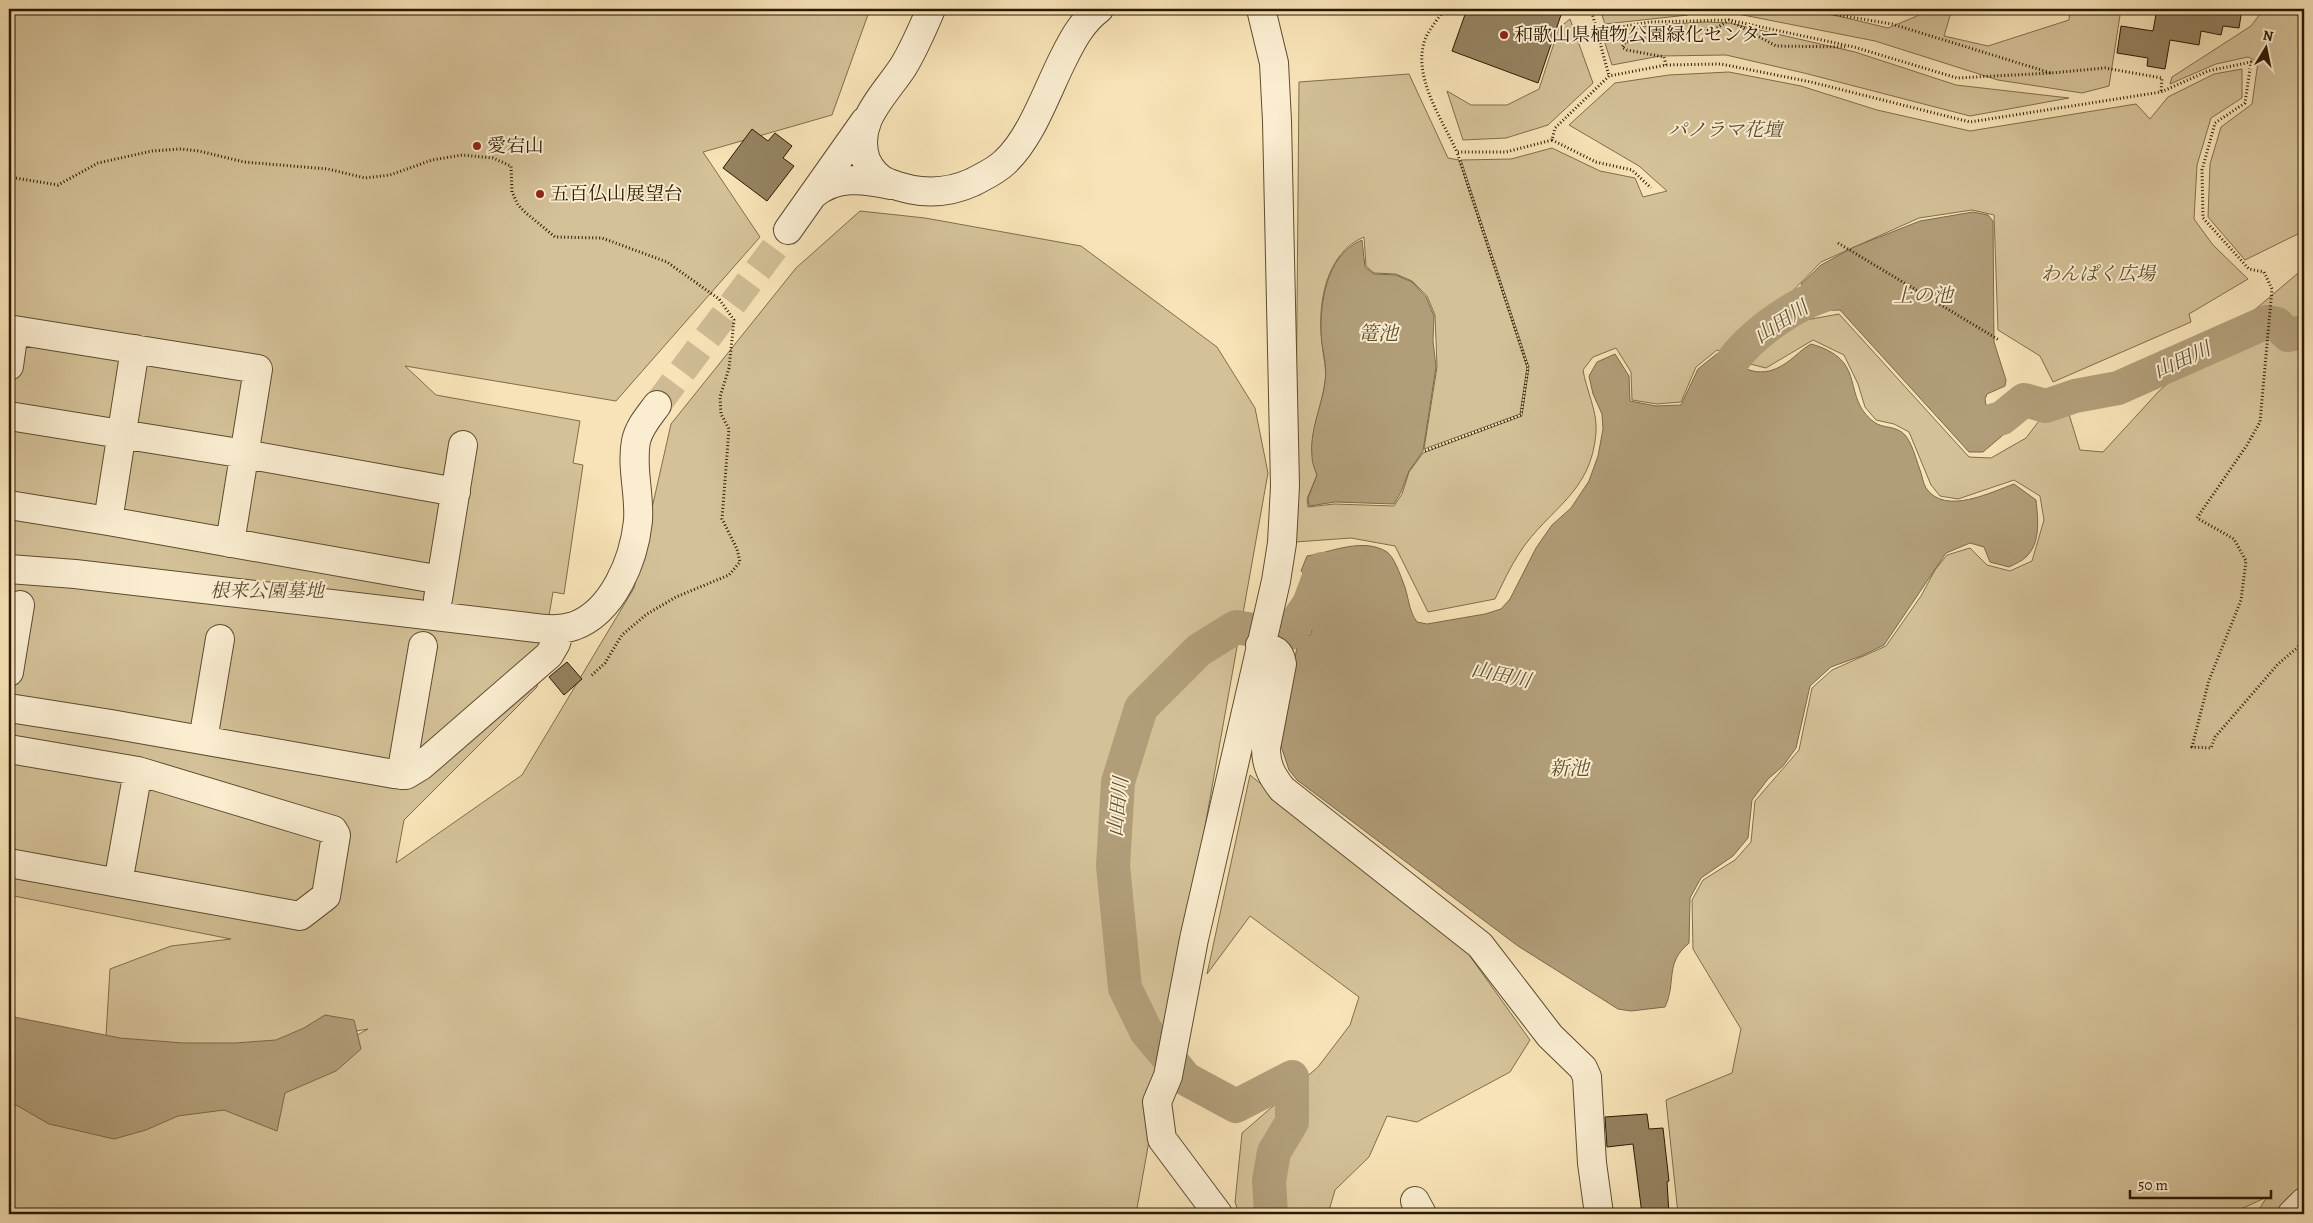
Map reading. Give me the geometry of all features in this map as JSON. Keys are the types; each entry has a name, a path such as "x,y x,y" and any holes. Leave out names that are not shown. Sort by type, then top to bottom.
{"street":[{"path":"788,230 904,65 931,9"},
{"path":"813,195 823,186 832,182 869,181 924,192 951,191 982,178 1006,162 1024,138 1072,40 1082,25 1099,9"},
{"path":"1218,1214 1162,1139 1157,1102 1168,1076 1194,938 1280,563 1283,535 1285,486 1283,322 1274,63 1261,9"},
{"path":"865,121 863,144 869,168 883,181 897,186"},
{"path":"9,366 14,330 258,369 230,543"},
{"path":"108,521 135,349"},
{"path":"9,568 560,629 586,620 596,614 606,603 627,566 638,521 635,459 637,439 641,429 657,405"},
{"path":"9,416 122,433 456,492"},
{"path":"436,616 464,445"},
{"path":"9,505 442,580"},
{"path":"9,672 20,605"},
{"path":"9,708 400,775 421,766 548,655 556,643 560,629"},
{"path":"202,740 220,639"},
{"path":"1260,645 1277,650 1281,655 1282,664 1266,748 1266,760 1270,773 1282,790 1480,944 1550,1036 1583,1068 1587,1077 1592,1162 1599,1214"},
{"path":"400,775 423,646"},
{"path":"9,749 138,771 333,830 336,837 326,896 300,916 9,863"},
{"path":"118,883 138,771"},
{"path":"2292,1214 2304,1202"}],"path":[{"path":"1425,450 1521,415 1528,368 1457,152 1427,86 1421,59 1426,36 1444,9"},
{"path":"1591,9 1609,76"},
{"path":"1802,9 1892,24 2050,73"},
{"path":"1596,31 1650,22 1729,20 1854,47 1957,78 2105,68 2162,78 2161,92"},
{"path":"1729,20 1776,46 1854,47"},
{"path":"1666,65 1664,57 1626,50 1622,47 1626,42 1666,34 1714,30 1729,20"},
{"path":"1552,140 1555,128 1609,76 1666,65 1721,64 1811,82 1970,122 2161,92 2208,71 2251,62 2246,103 2215,123 2202,170 2202,218 2248,269 2264,272 2272,289 2260,422 2247,445 2197,518 2234,539 2246,561 2241,600 2209,680 2192,747 2211,748 2215,737 2278,664 2304,642"},
{"path":"1457,152 1506,152 1552,140 1596,162 1632,170 1652,188"},
{"path":"9,177 58,185 98,163 152,151 182,149 199,151 244,162 328,169 365,178 390,175 432,160 462,155 493,158 511,166 512,192 518,205 526,214 555,237 602,238 667,262 719,299 734,320 729,368 720,397 720,414 729,429 722,519 737,550 740,562 729,575 676,597 647,614 622,635 605,663 591,676"},
{"path":"1838,243 2000,340"}],"green space":[{"name":"根来公園墓地","path":"9,9 870,9 832,115 703,152 760,237 616,401 405,366 436,395 580,421 573,463 583,465 564,594 553,592 537,687 404,820 396,863 522,775 634,588 671,424 796,268 860,211 925,218 1081,246 1217,347 1255,408 1268,473 1136,1214 9,1214 9,1096 224,1110 368,1029 216,1055 105,1053 110,969 171,946 231,939 9,895"},
{"path":"1600,9 1688,9 1688,15 1605,24"},
{"path":"1703,9 1809,9 1888,28 1917,16 1923,9 1952,9 1944,36 1988,46 2069,20 2070,9 2121,9 2109,86 2082,93 1998,80 1875,41 1738,14 1705,14"},
{"path":"2264,9 2304,9 2304,231 2245,260 2208,217 2210,164 2221,127 2252,104 2258,62 2248,57 2216,64 2170,84 2172,77 2251,26"},
{"path":"1570,19 1593,83 1548,125 1506,138 1463,140 1447,91 1471,105 1507,105 1539,89 1559,28"},
{"path":"1705,22 1729,23 1855,52 1956,85 2069,98 1970,116 1726,55 1660,56 1612,65 1602,34 1653,25"},
{"path":"2242,69 2242,98 2211,118 2197,165 2194,219 2213,245 2248,279 2189,314 2191,322 2053,382 2040,356 1998,330 1994,215 1972,210 1919,218 1821,262 1730,355 1717,350 1696,367 1681,402 1657,404 1632,400 1631,372 1616,348 1593,357 1583,370 1594,409 1596,425 1592,454 1586,471 1567,499 1543,523 1520,552 1495,599 1428,612 1395,546 1351,538 1295,542 1299,82 1409,74 1448,158 1459,160 1527,367 1520,414 1424,449 1437,367 1435,315 1427,296 1412,281 1396,274 1374,273 1366,266 1364,237 1340,255 1326,282 1323,297 1321,328 1325,377 1323,395 1312,439 1313,462 1317,475 1307,499 1308,507 1334,504 1394,506 1402,494 1409,472 1423,453 1522,416 1529,367 1461,160 1511,159 1552,148 1600,171 1635,178 1643,197 1667,191 1639,166 1569,125 1615,83 1669,75 1729,72 1801,86 1877,110 1970,131 2136,104 2150,119 2168,97 2214,74"},
{"path":"2304,268 2304,1214 2256,1214 2267,1197 2230,1214 1678,1214 1666,1100 1732,1073 1741,1029 1693,949 1692,900 1703,880 1735,860 1751,842 1755,801 1799,750 1812,688 1832,670 1886,646 1921,596 1935,570 1947,555 1970,548 1987,565 2010,571 2032,561 2044,520 2040,496 2014,480 1958,499 1940,496 1931,485 1909,432 1894,424 1876,420 1865,407 1858,384 1844,355 1813,340 1766,368 1750,364 1744,358 1761,339 1806,320 1839,314 1969,457 1991,458 2026,438 2042,417 2067,408 2080,450 2103,452 2160,390"},
{"path":"1250,775 1467,952 1530,1040 1510,1072 1417,1122 1387,1116 1369,1157 1335,1190 1328,1214 1239,1214 1235,1202 1242,1133 1318,1067 1350,1025 1359,997 1250,916 1207,974"}],"water":[{"name":"上の池","path":"1973,212 1988,215 1993,221 1994,342 2006,380 2005,386 1987,394 1985,399 1986,405 1995,411 2018,391 2027,395 2030,405 2029,413 1983,452 1969,452 1840,310 1816,311 1801,284 1821,265 1854,247 1920,221"},
{"name":"篭池","path":"1362,240 1365,267 1374,274 1396,275 1412,282 1426,297 1434,316 1433,341 1436,367 1423,451 1409,471 1394,504 1335,502 1309,506 1308,498 1317,475 1312,459 1312,438 1326,377 1321,330 1323,299 1332,270 1349,247"},
{"name":"新池","path":"1811,344 1829,351 1841,359 1852,379 1858,401 1864,412 1874,422 1881,426 1898,430 1905,435 1914,451 1925,486 1934,496 1945,500 1969,500 2014,484 2036,500 2038,522 2034,545 2026,557 2009,567 1990,562 1984,547 1970,543 1946,553 1884,645 1831,667 1810,686 1796,748 1783,766 1768,779 1752,800 1748,838 1733,856 1701,878 1690,898 1689,943 1676,958 1665,1007 1631,1011 1618,1009 1518,946 1297,780 1289,770 1280,743 1297,647 1303,636 1310,635 1328,587 1326,581 1306,576 1301,571 1307,556 1347,547 1368,546 1387,552 1392,558 1405,587 1412,613 1417,622 1427,624 1485,614 1501,609 1510,599 1536,548 1552,525 1571,508 1589,481 1598,456 1603,429 1602,414 1593,394 1589,376 1597,362 1615,354 1629,376 1630,401 1656,406 1681,405 1698,369 1718,353 1744,368 1761,372 1779,367"},
{"path":"325,1015 354,1020 361,1049 336,1071 285,1093 277,1131 224,1110 178,1116 146,1130 114,1139 49,1124 9,1101 9,1016 120,1038 183,1043 235,1043 276,1040 304,1028"}],"building":[{"path":"1467,9 1563,9 1538,83 1452,51"},
{"path":"2157,9 2242,9 2239,28 2223,26 2221,35 2201,31 2199,45 2170,40 2165,69 2147,66 2148,58 2117,53 2121,26 2153,31"},
{"path":"752,129 768,141 775,133 792,146 783,158 794,166 767,201 723,168"},
{"path":"567,662 582,679 564,695 549,677"},
{"path":"1647,1114 1649,1129 1663,1128 1669,1181 1667,1182 1669,1214 1642,1214 1633,1144 1607,1147 1605,1117"}],"waterway":[{"name":"山田川","path":"1718,407 1731,363 1756,335 1807,302 1824,295 1841,292 1855,293"},
{"name":"山田川","path":"1991,421 2002,418 2024,400 2046,406 2075,396 2118,388 2267,322 2277,324 2288,335 2304,332"},
{"name":"山田川","path":"1271,1214 1269,1181 1274,1152 1292,1122 1292,1077 1236,1106 1186,1079 1146,1031 1125,988 1113,866 1118,782 1141,708 1199,650 1236,627 1275,634 1289,633 1309,604 1322,569 1342,579 1350,590"}],"tunnel":[{"path":"657,405 788,230"}],"place":[{"name":"和歌山県植物公園緑化センター","path":"1504,35"},
{"name":"愛宕山","path":"477,146"},
{"name":"五百仏山展望台","path":"540,194"}],"park label":[{"name":"パノラマ花壇","path":"1725,130"},
{"name":"わんぱく広場","path":"2098,274"}]}
